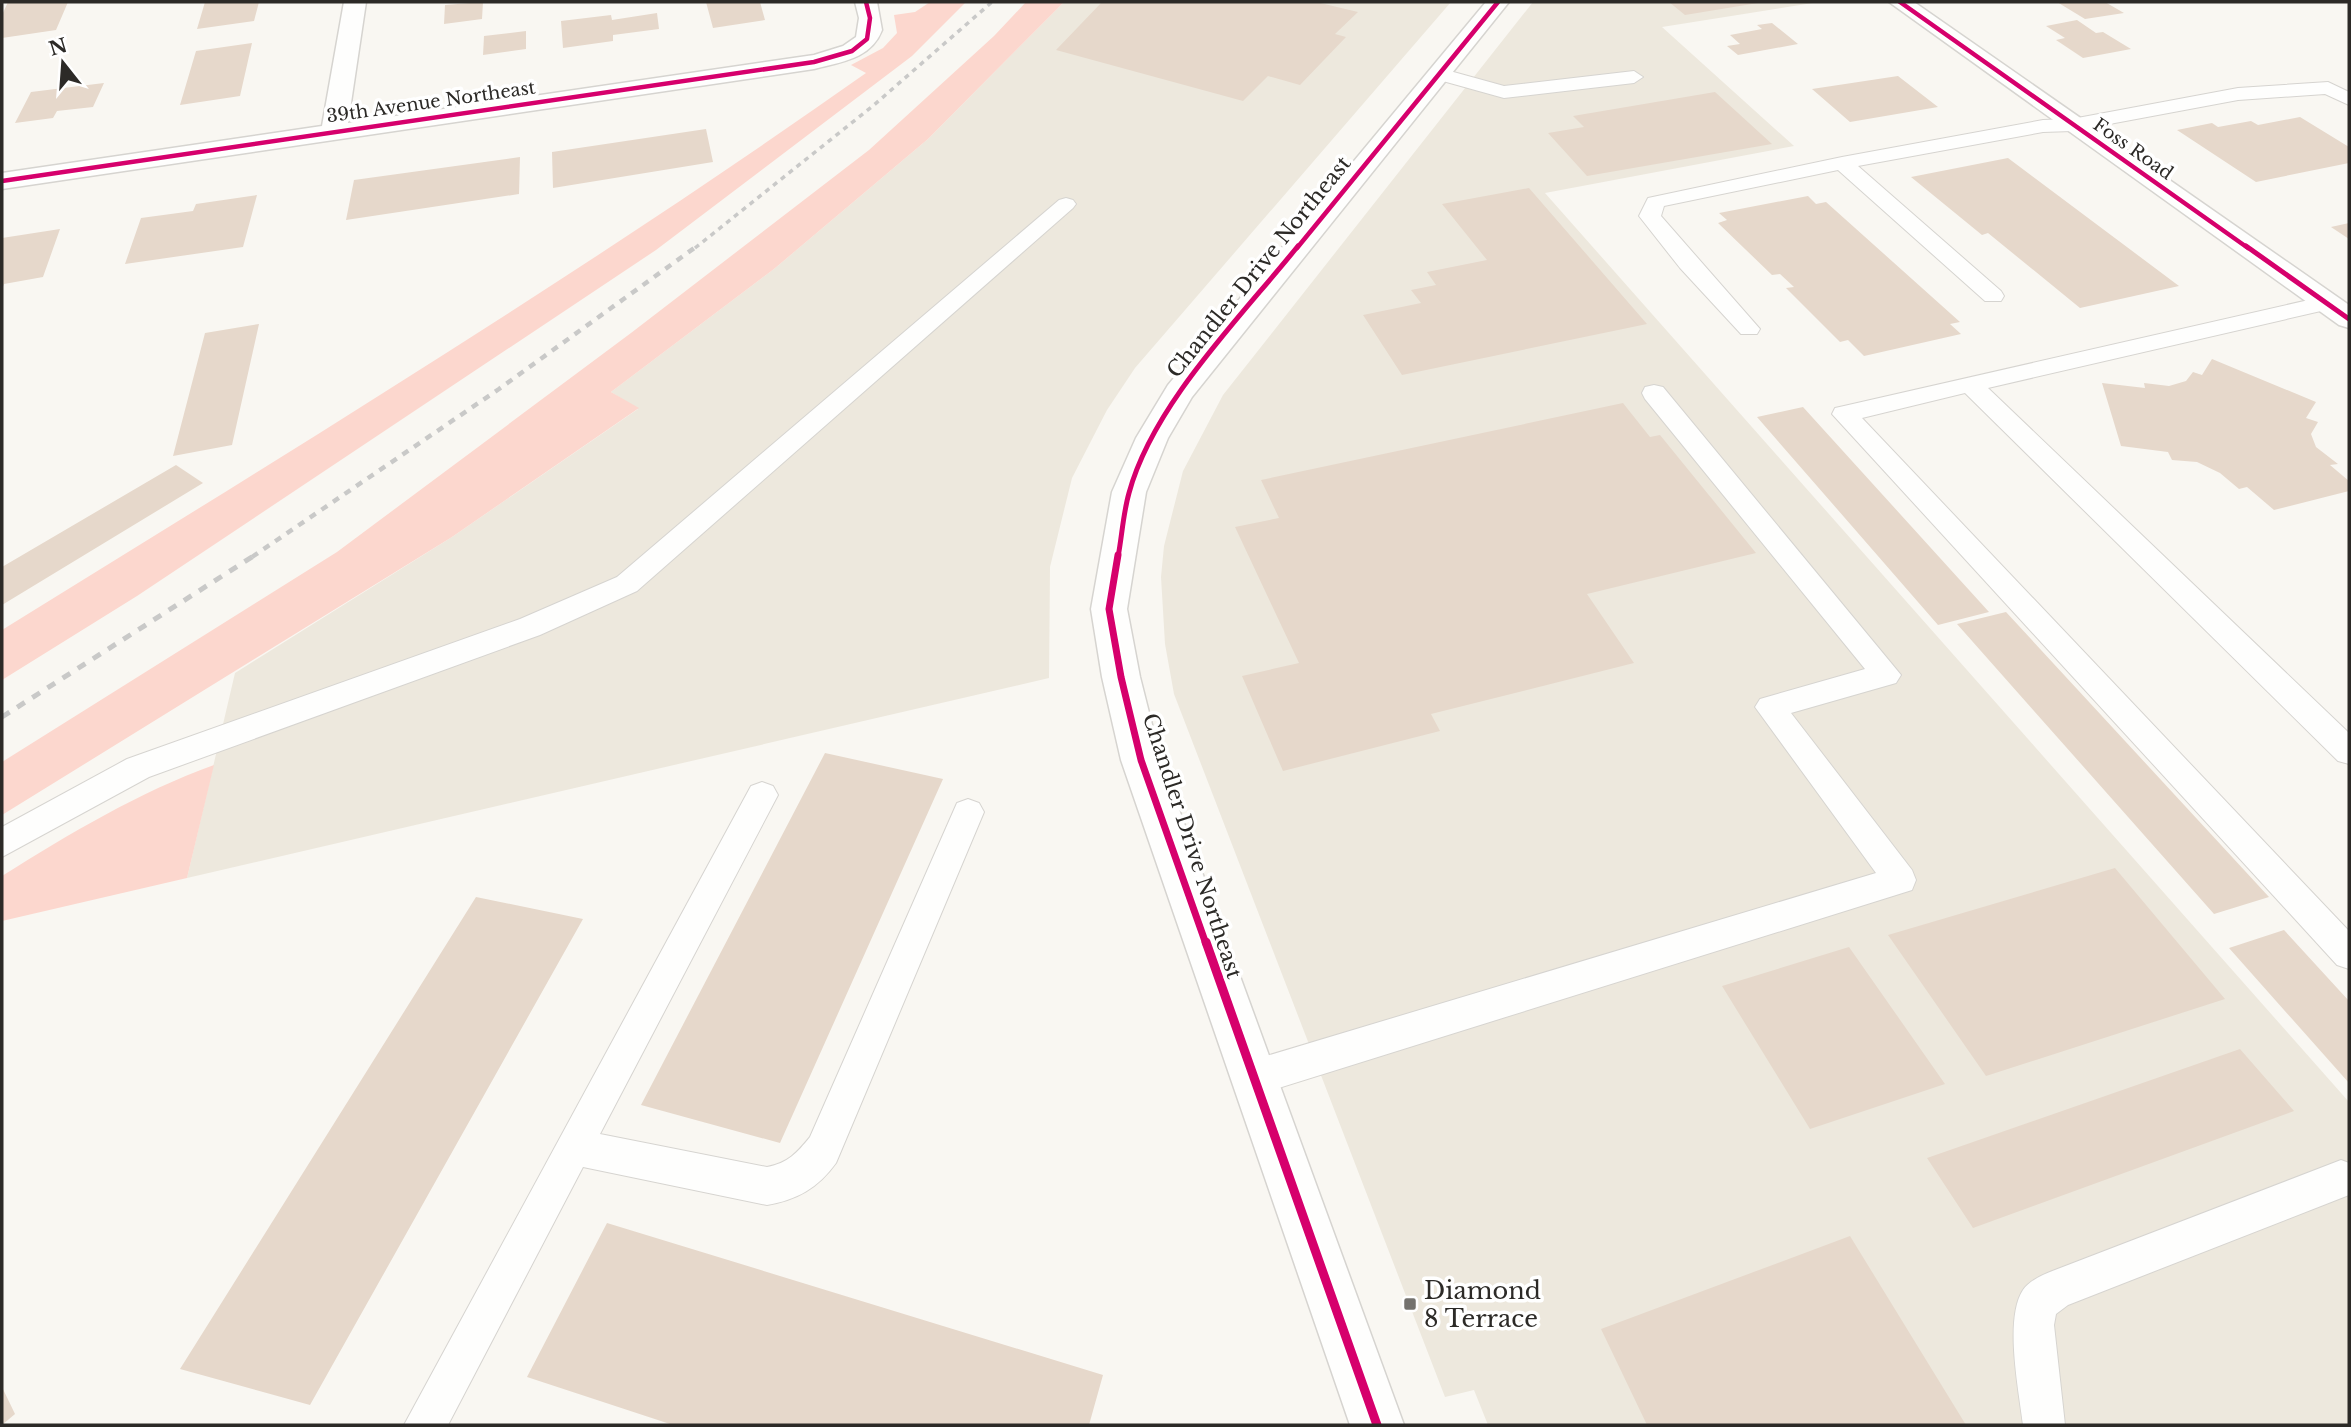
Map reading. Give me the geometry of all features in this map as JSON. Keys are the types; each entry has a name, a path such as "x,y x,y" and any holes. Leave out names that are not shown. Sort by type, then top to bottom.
{"street":[{"path":"334,132 355,2"},
{"name":"39th Avenue Northeast","path":"2,181 814,62 864,46 871,34 873,21 866,2"},
{"name":"Chandler Drive Northeast","path":"1377,1425 1141,760 1121,677 1110,609 1129,492 1152,438 1178,392 1498,2"},
{"name":"Foss Road","path":"1900,2 2349,320"}],"lane":[{"path":"1439,74 1504,92 1634,77"},
{"path":"1749,329 1688,263 1650,216 1655,202 1842,163 2238,94 2328,88 2349,99"},
{"path":"1842,163 1993,296"},
{"path":"2,843 138,768 530,627 627,583 1066,204"},
{"path":"2326,303 1844,414 2349,954"},
{"path":"1970,384 2349,751"},
{"path":"1253,1078 1900,880 1770,707 1886,675 1654,393"},
{"path":"425,1425 762,795"},
{"path":"574,1147 766,1186 789,1183 810,1168 823,1150 968,811"},
{"path":"2044,1425 2034,1325 2038,1303 2055,1290 2341,1179"}],"shaded area":[{"path":"930,2 966,2 912,56 656,250 137,596 2,680 2,630 438,358 654,218 866,73 851,65 883,48 897,33 894,15 915,12"},
{"path":"1026,2 1064,2 928,139 774,269 611,392 639,408 452,537 2,815 2,762 337,552 631,333 869,150 994,36"},
{"path":"1064,2 1451,2 1135,368 1107,410 1072,478 1050,567 1049,678 187,878 235,673 452,537 638,409 611,392 774,269 928,139"},
{"path":"1533,2 1819,2 1662,27 1794,146 1545,193 2349,1102 2349,1425 1488,1425 1474,1390 1445,1397 1174,694 1165,644 1161,577 1164,546 1183,471 1223,395"},
{"path":"214,765 187,878 2,921 2,876 132,801"}],"building":[{"path":"8,2 68,2 56,30 2,38 2,15"},
{"path":"205,2 259,2 254,21 197,29"},
{"path":"483,2 482,19 444,24 445,5"},
{"path":"706,2 760,2 765,20 713,28"},
{"path":"1102,2 1316,2 1358,12 1335,34 1346,37 1300,85 1268,76 1243,101 1056,50"},
{"path":"1669,2 1758,2 1758,3 1685,15"},
{"path":"2057,2 2105,2 2124,13 2085,19"},
{"path":"657,13 659,29 613,35 613,41 563,48 561,21 611,15 612,20"},
{"path":"2077,20 2096,33 2103,32 2131,49 2083,58 2056,40 2065,38 2046,26"},
{"path":"1772,23 1798,44 1738,55 1727,46 1740,44 1730,35 1762,29 1757,25"},
{"path":"526,31 526,49 483,55 484,36"},
{"path":"252,43 240,96 180,105 196,51"},
{"path":"1898,76 1938,107 1850,122 1812,89"},
{"path":"104,83 93,107 57,111 53,118 15,123 31,92"},
{"path":"1715,92 1772,144 1587,176 1548,133 1584,127 1573,116"},
{"path":"2300,117 2349,147 2349,163 2256,182 2177,130 2212,123 2218,127 2251,121 2258,125"},
{"path":"706,129 713,162 553,188 552,152"},
{"path":"520,157 519,194 346,220 354,180"},
{"path":"2008,158 2179,286 2080,308 1988,233 1982,235 1911,177"},
{"path":"1529,188 1647,324 1402,375 1363,315 1421,303 1411,290 1436,285 1427,272 1487,260 1442,204"},
{"path":"257,195 243,247 125,264 141,218 193,211 196,204"},
{"path":"1808,196 1816,204 1826,202 1960,322 1950,324 1961,334 1864,356 1848,340 1840,342 1786,288 1794,287 1780,274 1772,275 1718,223 1727,220 1719,213"},
{"path":"2349,223 2349,239 2331,227"},
{"path":"60,229 43,277 4,284 2,290 2,238"},
{"path":"259,324 232,445 173,456 205,333"},
{"path":"2212,359 2316,402 2306,418 2318,422 2311,434 2316,447 2338,464 2330,465 2349,481 2349,491 2274,510 2247,487 2239,489 2220,473 2197,462 2172,460 2168,452 2121,446 2102,383 2145,388 2144,383 2169,386 2186,381 2193,372 2202,375"},
{"path":"1623,403 1650,437 1660,435 1756,553 1587,594 1634,663 1431,714 1440,731 1283,771 1242,676 1299,663 1235,527 1279,518 1261,480"},
{"path":"1803,407 1989,612 1938,625 1757,417"},
{"path":"176,465 203,483 2,605 2,567"},
{"path":"2006,612 2269,897 2214,914 1957,624"},
{"path":"825,753 943,779 780,1143 641,1105"},
{"path":"2115,868 2225,999 1986,1076 1888,935"},
{"path":"476,897 583,919 310,1405 180,1369"},
{"path":"2284,930 2349,1001 2349,1083 2229,948"},
{"path":"1849,947 1945,1084 1810,1129 1722,986"},
{"path":"2240,1049 2294,1111 1973,1228 1927,1158"},
{"path":"607,1223 1103,1375 1089,1425 673,1425 527,1377"},
{"path":"1850,1236 1966,1425 1647,1425 1601,1329"},
{"path":"2,1387 15,1414 2,1425"}],"railway":[{"path":"695,248 874,105 992,2"},
{"path":"254,556 499,389 697,246"},
{"path":"2,717 254,556"}],"cycle path":[{"path":"2,181 814,62 861,46 870,30 866,2"},
{"path":"1377,1425 1141,760 1121,677 1109,609 1129,492 1152,438 1179,392 1498,2"},
{"path":"1900,2 2349,319"}],"place":[{"name":"Diamond 8 Terrace","path":"1410,1304"}]}
